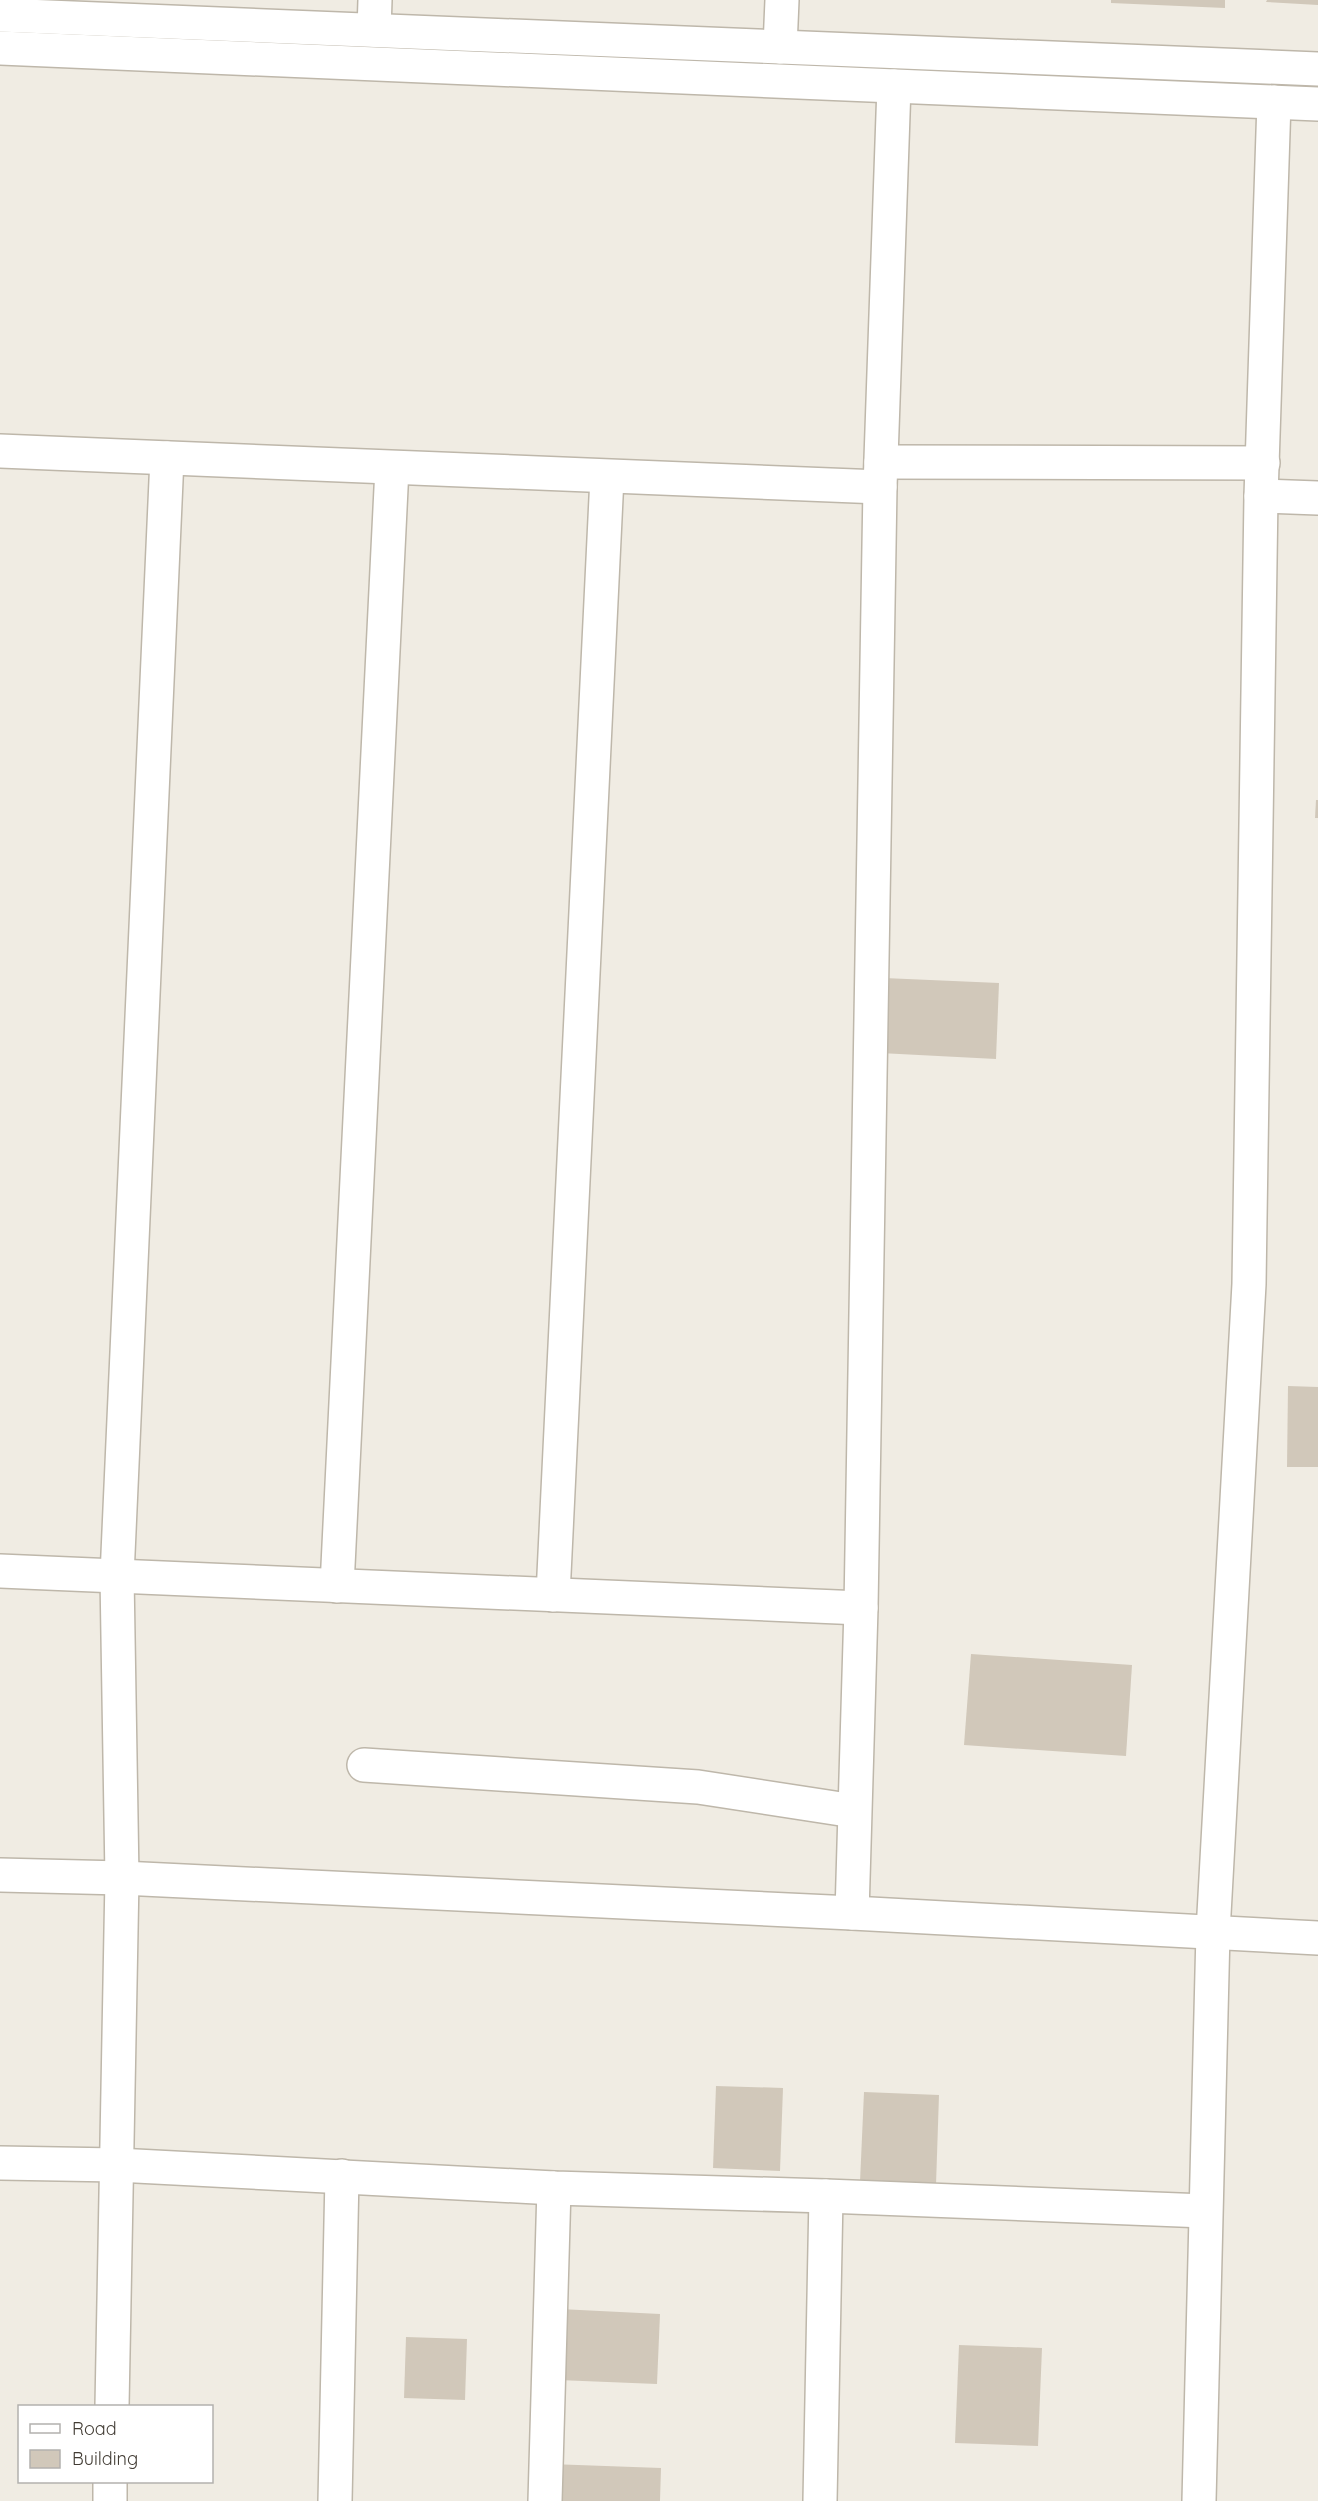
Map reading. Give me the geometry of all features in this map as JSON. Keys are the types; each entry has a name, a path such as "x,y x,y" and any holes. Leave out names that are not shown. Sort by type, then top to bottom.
{"street":[{"path":"780,47 782,0"},
{"path":"0,15 375,15 780,47 1318,69"},
{"path":"0,48 1318,104"},
{"path":"852,1913 861,1608 880,474 894,86"},
{"path":"1199,2501 1213,1932 1249,1284 1261,496 1274,102"},
{"path":"0,452 607,477 880,474 1263,463"},
{"path":"112,2405 122,1878 117,1576 166,458"},
{"path":"337,1586 392,468"},
{"path":"553,1595 607,477"},
{"path":"1261,496 1318,498"},
{"path":"0,1571 861,1608"},
{"path":"364,1765 698,1786 854,1811"},
{"path":"0,1875 122,1878 1318,1938"},
{"path":"0,2163 117,2165 554,2188 1205,2211"},
{"path":"335,2501 342,2176"},
{"path":"545,2501 554,2188"},
{"path":"820,2501 825,2196"},
{"path":"110,2483 110,2501"}],"building":[{"path":"1111,0 1225,0 1225,8 1111,3"},
{"path":"1267,0 1318,0 1318,5 1266,2"},
{"path":"1316,800 1318,800 1318,818 1315,818"},
{"path":"884,978 999,983 996,1059 880,1053"},
{"path":"1288,1386 1318,1387 1318,1467 1287,1467"},
{"path":"971,1654 1132,1665 1126,1756 964,1745"},
{"path":"716,2086 783,2088 780,2171 713,2168"},
{"path":"864,2092 939,2095 936,2185 860,2182"},
{"path":"560,2309 660,2314 657,2384 558,2380"},
{"path":"406,2337 467,2339 465,2400 404,2398"},
{"path":"959,2345 1042,2348 1038,2446 955,2443"},
{"path":"550,2464 661,2468 660,2501 548,2501"}]}
